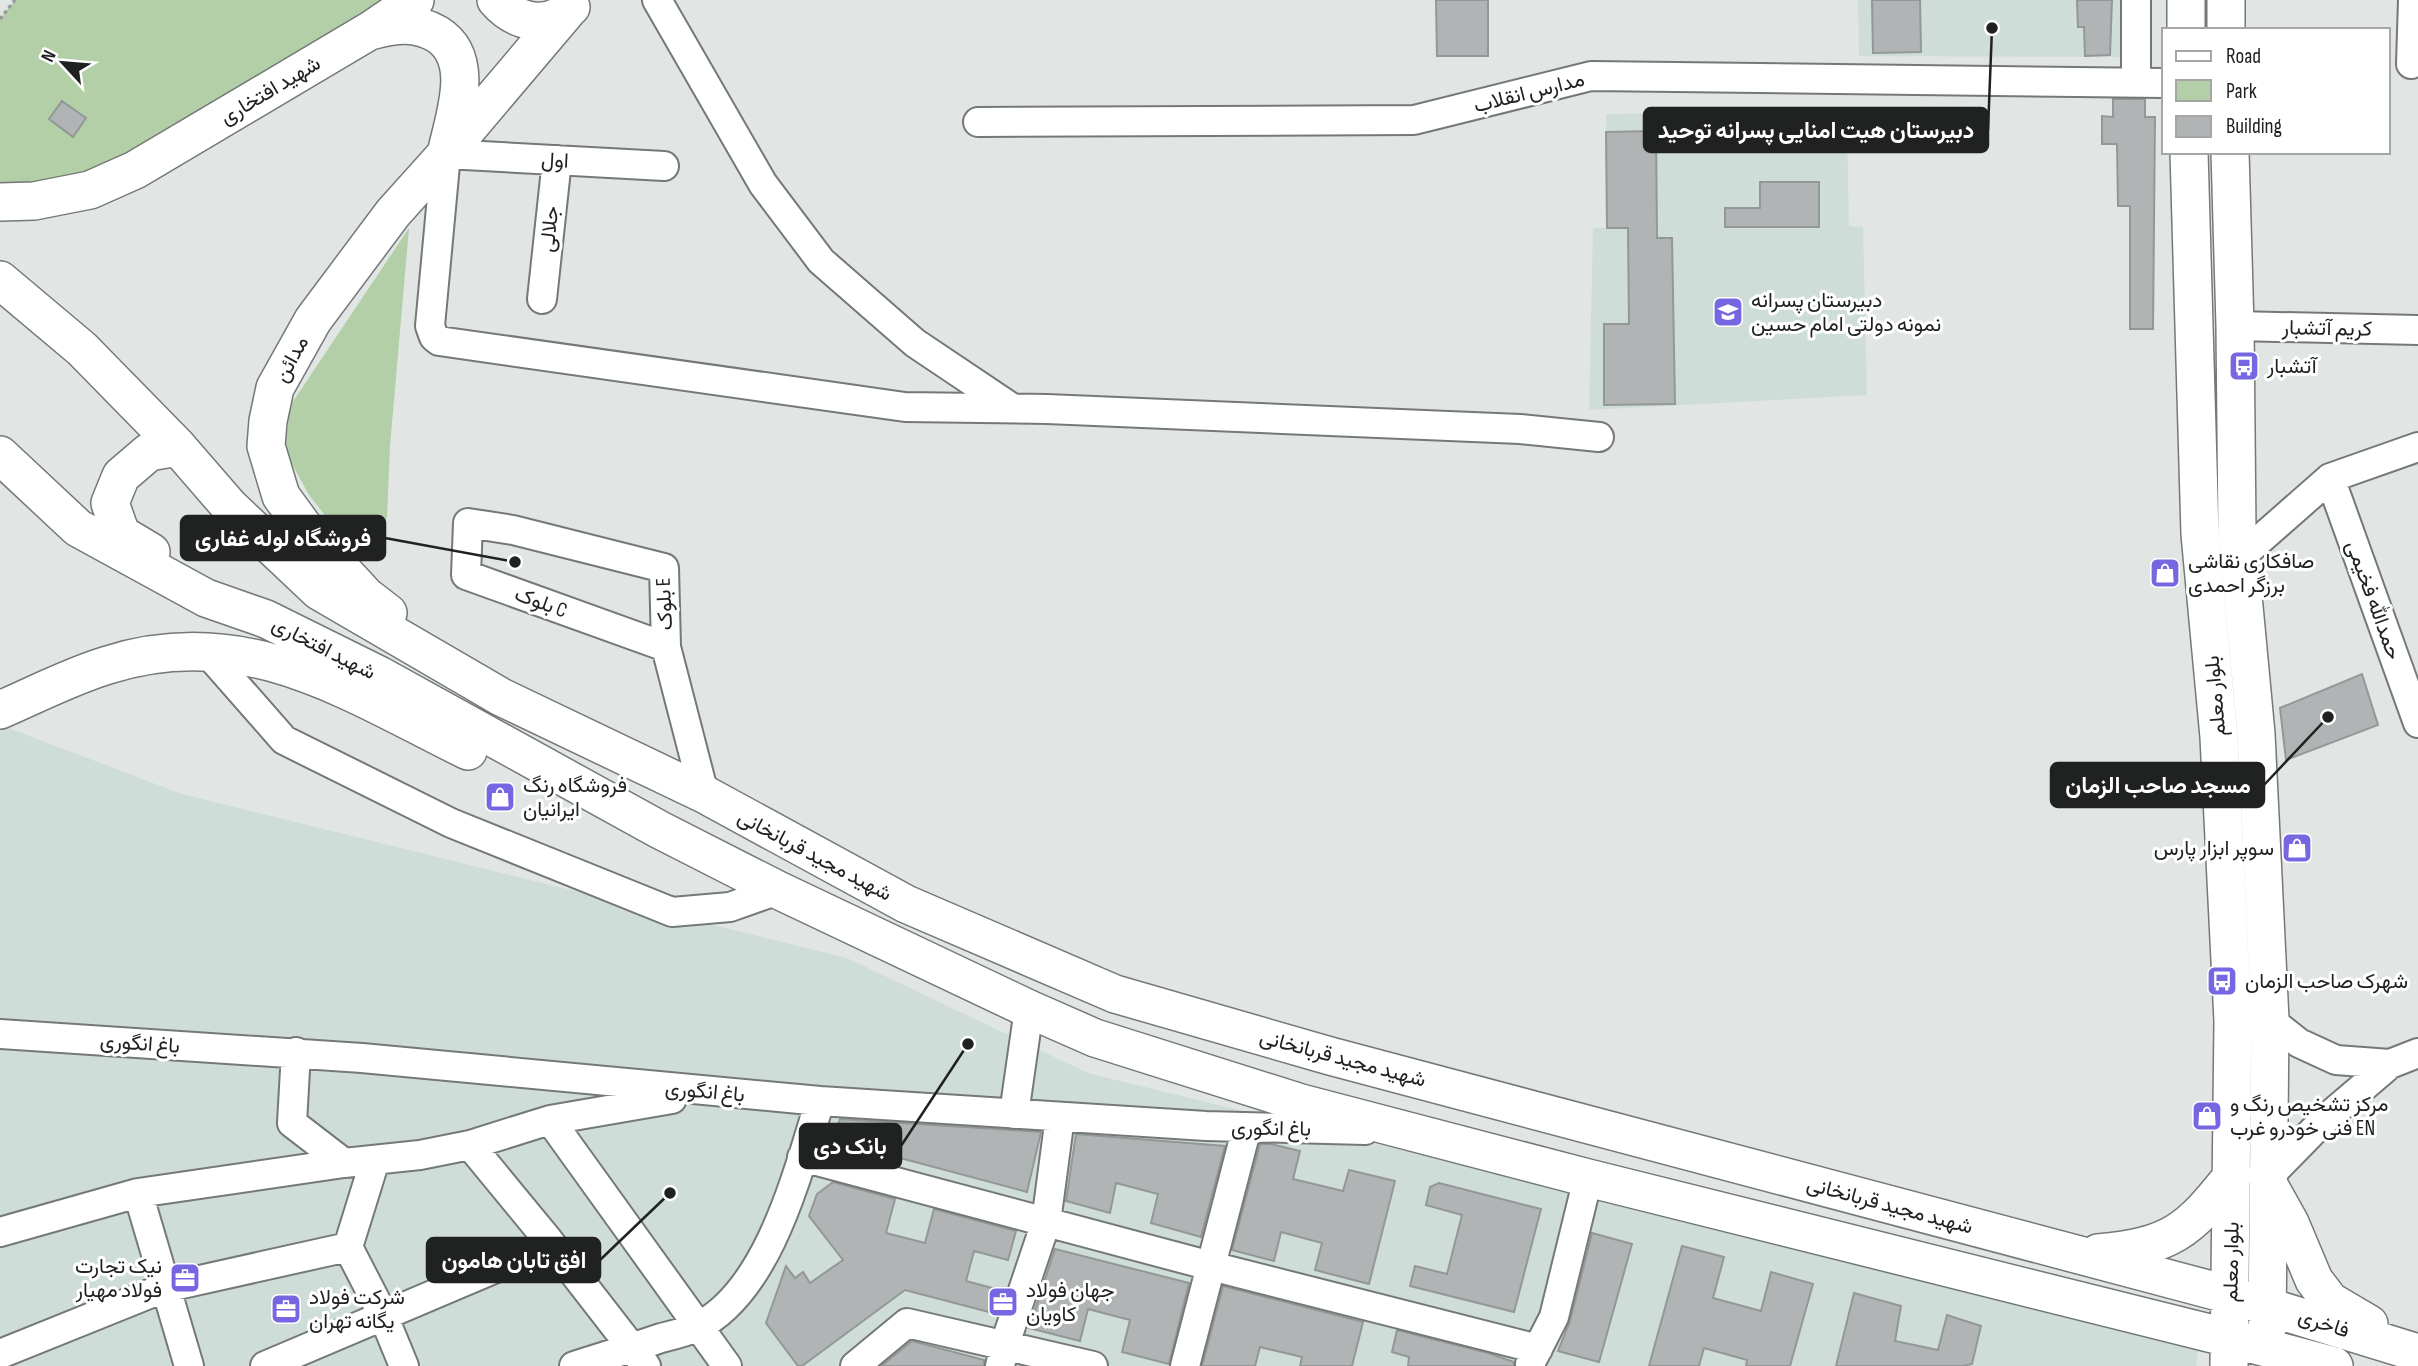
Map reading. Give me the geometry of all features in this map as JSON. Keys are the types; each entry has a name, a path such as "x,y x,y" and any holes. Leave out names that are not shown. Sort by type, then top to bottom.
{"main road":[{"name":"شهید افتخاری","path":"0,202 34,201 90,190 135,170 371,30 415,0"},
{"path":"496,0 507,12 522,20 537,22 553,19 572,6"},
{"path":"2186,0 2186,28"},
{"path":"2225,0 2226,28"},
{"name":"مدائن","path":"501,697 366,596 308,533 281,496 266,446 268,421 275,388 313,320 393,213 572,6"},
{"path":"371,30 400,24 425,27 447,41 459,64 460,88 446,154"},
{"name":"بلوار معلم","path":"2189,154 2200,534 2219,737 2233,1021 2229,1352"},
{"name":"بلوار معلم","path":"2230,154 2235,326 2236,532 2256,734 2270,1020 2266,1357"},
{"name":"شهید افتخاری","path":"9,288 82,349 178,447 230,507 319,591 501,697"},
{"path":"178,447 149,452 121,475 110,503 121,534 175,567 206,598"},
{"name":"شهید افتخاری","path":"0,455 78,528 206,598 266,619 379,675 660,830"},
{"path":"0,710 107,665 153,654 205,650 238,653 286,666 332,684 558,796 660,830"},
{"name":"شهید مجید قربانخانی","path":"501,697 704,794 906,904 1115,994 1330,1056 2230,1295"},
{"name":"شهید مجید قربانخانی","path":"660,830 778,890 1095,1038 1301,1103 1634,1190 2229,1352"},
{"path":"1539,1165 1558,1152 1564,1133 1554,1114"},
{"path":"1588,1178 1597,1126"},
{"path":"1634,1190 1630,1168 1634,1149 1647,1139"},
{"path":"2078,1255 2135,1250 2160,1242 2183,1230 2206,1209 2232,1175"},
{"path":"2270,1181 2314,1280 2329,1301 2418,1353"},
{"name":"فاخری","path":"2230,1295 2418,1353"},
{"name":"فاخری","path":"2229,1352 2334,1366"}],"street":[{"path":"657,0 763,184 821,261 915,343 1012,408"},
{"path":"2136,0 2136,82"},
{"path":"2406,64 2413,0"},
{"name":"مدارس انقلاب","path":"978,122 1414,120 1591,76 2162,83"},
{"path":"446,154 430,326 433,337 439,341 905,407 1012,408 1520,429 1599,437"},
{"name":"اول","path":"446,154 664,166"},
{"name":"جلالی","path":"542,299 557,160"},
{"name":"کریم آتشبار","path":"2235,326 2418,330"},
{"path":"2239,558 2330,478 2418,447"},
{"name":"حمدالله فخیمی","path":"2330,478 2418,723"},
{"name":"بلوک C","path":"468,523 466,575 666,647"},
{"name":"بلوک E","path":"468,523 513,530 664,568 666,647 704,794"},
{"path":"205,650 284,740 451,823 672,912 730,907 778,890"},
{"path":"1014,1114 1029,1009"},
{"path":"2270,1020 2299,1043 2336,1060 2390,1064"},
{"name":"باغ انگوری","path":"0,1034 296,1052 820,1101 1247,1127 1412,1131"},
{"path":"296,1052 292,1123 344,1163"},
{"path":"2270,1181 2322,1122 2390,1064 2418,1054"},
{"path":"0,1232 138,1193 344,1163 420,1155 470,1145 550,1120 716,1093"},
{"path":"574,1366 639,1357 697,1326 724,1308 748,1279 765,1252 786,1209 820,1101"},
{"path":"1003,1355 1046,1222 1060,1117"},
{"path":"550,1120 727,1366"},
{"path":"1185,1366 1247,1127"},
{"path":"470,1145 639,1357"},
{"path":"802,1157 1211,1266 1535,1360 1554,1317 1588,1178"},
{"path":"375,1160 348,1247 383,1315 404,1366"},
{"path":"138,1193 189,1366"},
{"path":"265,1366 515,1260 548,1241"},
{"path":"4,1353 164,1288 348,1247"},
{"path":"855,1366 907,1322 1003,1355 1093,1366"}],"path":[{"path":"0,19 15,0"}],"shaded area":[{"path":"1858,0 2124,0 2125,57 1859,56"},
{"name":"دبیرستان پسرانه نمونه دولتی امام حسین","path":"1825,111 1847,128 1849,226 1863,227 1867,395 1589,410 1593,228 1607,228 1606,114"},
{"path":"3,726 182,794 847,958 1088,1073 2199,1346 2196,1366 0,1366 0,728"}],"green space":[{"path":"15,0 384,0 156,146 71,181 0,184 0,19"},
{"path":"409,228 390,446 387,517 367,557 332,524 309,495 285,451 290,406"}],"building":[{"path":"1436,0 1488,0 1488,56 1437,56"},
{"path":"1872,0 1920,0 1921,52 1873,53"},
{"path":"2077,0 2112,0 2110,55 2085,56 2084,27 2078,27"},
{"path":"2113,99 2145,99 2145,117 2155,117 2153,329 2130,329 2130,206 2118,206 2117,144 2102,144 2102,116 2113,117"},
{"path":"62,101 86,118 73,137 49,119"},
{"path":"1656,131 1657,238 1672,238 1675,404 1604,405 1604,324 1629,324 1628,228 1607,228 1606,132"},
{"path":"1760,182 1819,182 1819,227 1725,227 1725,208 1760,208"},
{"path":"2362,674 2378,725 2286,760 2280,708"},
{"path":"840,1119 1041,1132 1027,1192 833,1140"},
{"path":"1076,1134 1225,1146 1201,1237 1151,1223 1158,1194 1116,1183 1110,1213 1066,1201"},
{"path":"1260,1144 1300,1151 1293,1179 1343,1191 1349,1170 1395,1181 1369,1284 1315,1270 1322,1243 1281,1232 1274,1261 1232,1250"},
{"path":"833,1182 895,1199 886,1233 925,1243 934,1209 1016,1231 1008,1260 974,1251 966,1281 996,1289 989,1312 905,1290 802,1366 798,1366 766,1323 786,1266 795,1278 803,1272 810,1283 843,1260 809,1216 817,1194"},
{"path":"1439,1183 1541,1209 1514,1312 1410,1286 1415,1266 1447,1274 1462,1215 1426,1205 1430,1187"},
{"path":"1592,1233 1632,1244 1599,1362 1558,1351 1570,1321"},
{"path":"1682,1246 1724,1257 1713,1298 1761,1311 1771,1272 1813,1284 1790,1366 1746,1366 1747,1360 1704,1348 1699,1366 1649,1366"},
{"path":"1055,1249 1189,1283 1169,1364 1122,1352 1130,1320 1088,1309 1080,1341 1029,1328"},
{"path":"1223,1286 1363,1322 1352,1366 1300,1366 1302,1357 1260,1347 1255,1366 1202,1366"},
{"path":"1854,1293 1901,1306 1895,1341 1938,1350 1947,1315 1981,1326 1972,1364 1836,1366"},
{"path":"1397,1330 1488,1353 1514,1362 1514,1366 1408,1366 1409,1357 1392,1352"},
{"path":"912,1341 984,1360 984,1366 881,1366"}],"place":[{"name":"دبیرستان هیت امنایی پسرانه توحید","path":"1992,28"},
{"name":"دبیرستان پسرانه نمونه دولتی امام حسین","path":"1728,312"},
{"name":"آتشبار","path":"2244,366"},
{"name":"فروشگاه لوله غفاری","path":"515,562"},
{"name":"صافکاری نقاشی برزگر احمدی","path":"2165,573"},
{"name":"مسجد صاحب الزمان","path":"2328,717"},
{"name":"فروشگاه رنگ ایرانیان","path":"500,797"},
{"name":"سوپر ابزار پارس","path":"2297,848"},
{"name":"شهرک صاحب الزمان","path":"2222,981"},
{"name":"بانک دی","path":"968,1044"},
{"name":"مرکز تشخیص رنگ و فنی خودرو غرب EN","path":"2207,1116"},
{"name":"افق تابان هامون","path":"670,1193"},
{"name":"نیک تجارت فولاد مهیار","path":"185,1278"},
{"name":"جهان فولاد کاویان","path":"1003,1302"},
{"name":"شرکت فولاد یگانه تهران","path":"286,1309"}]}
